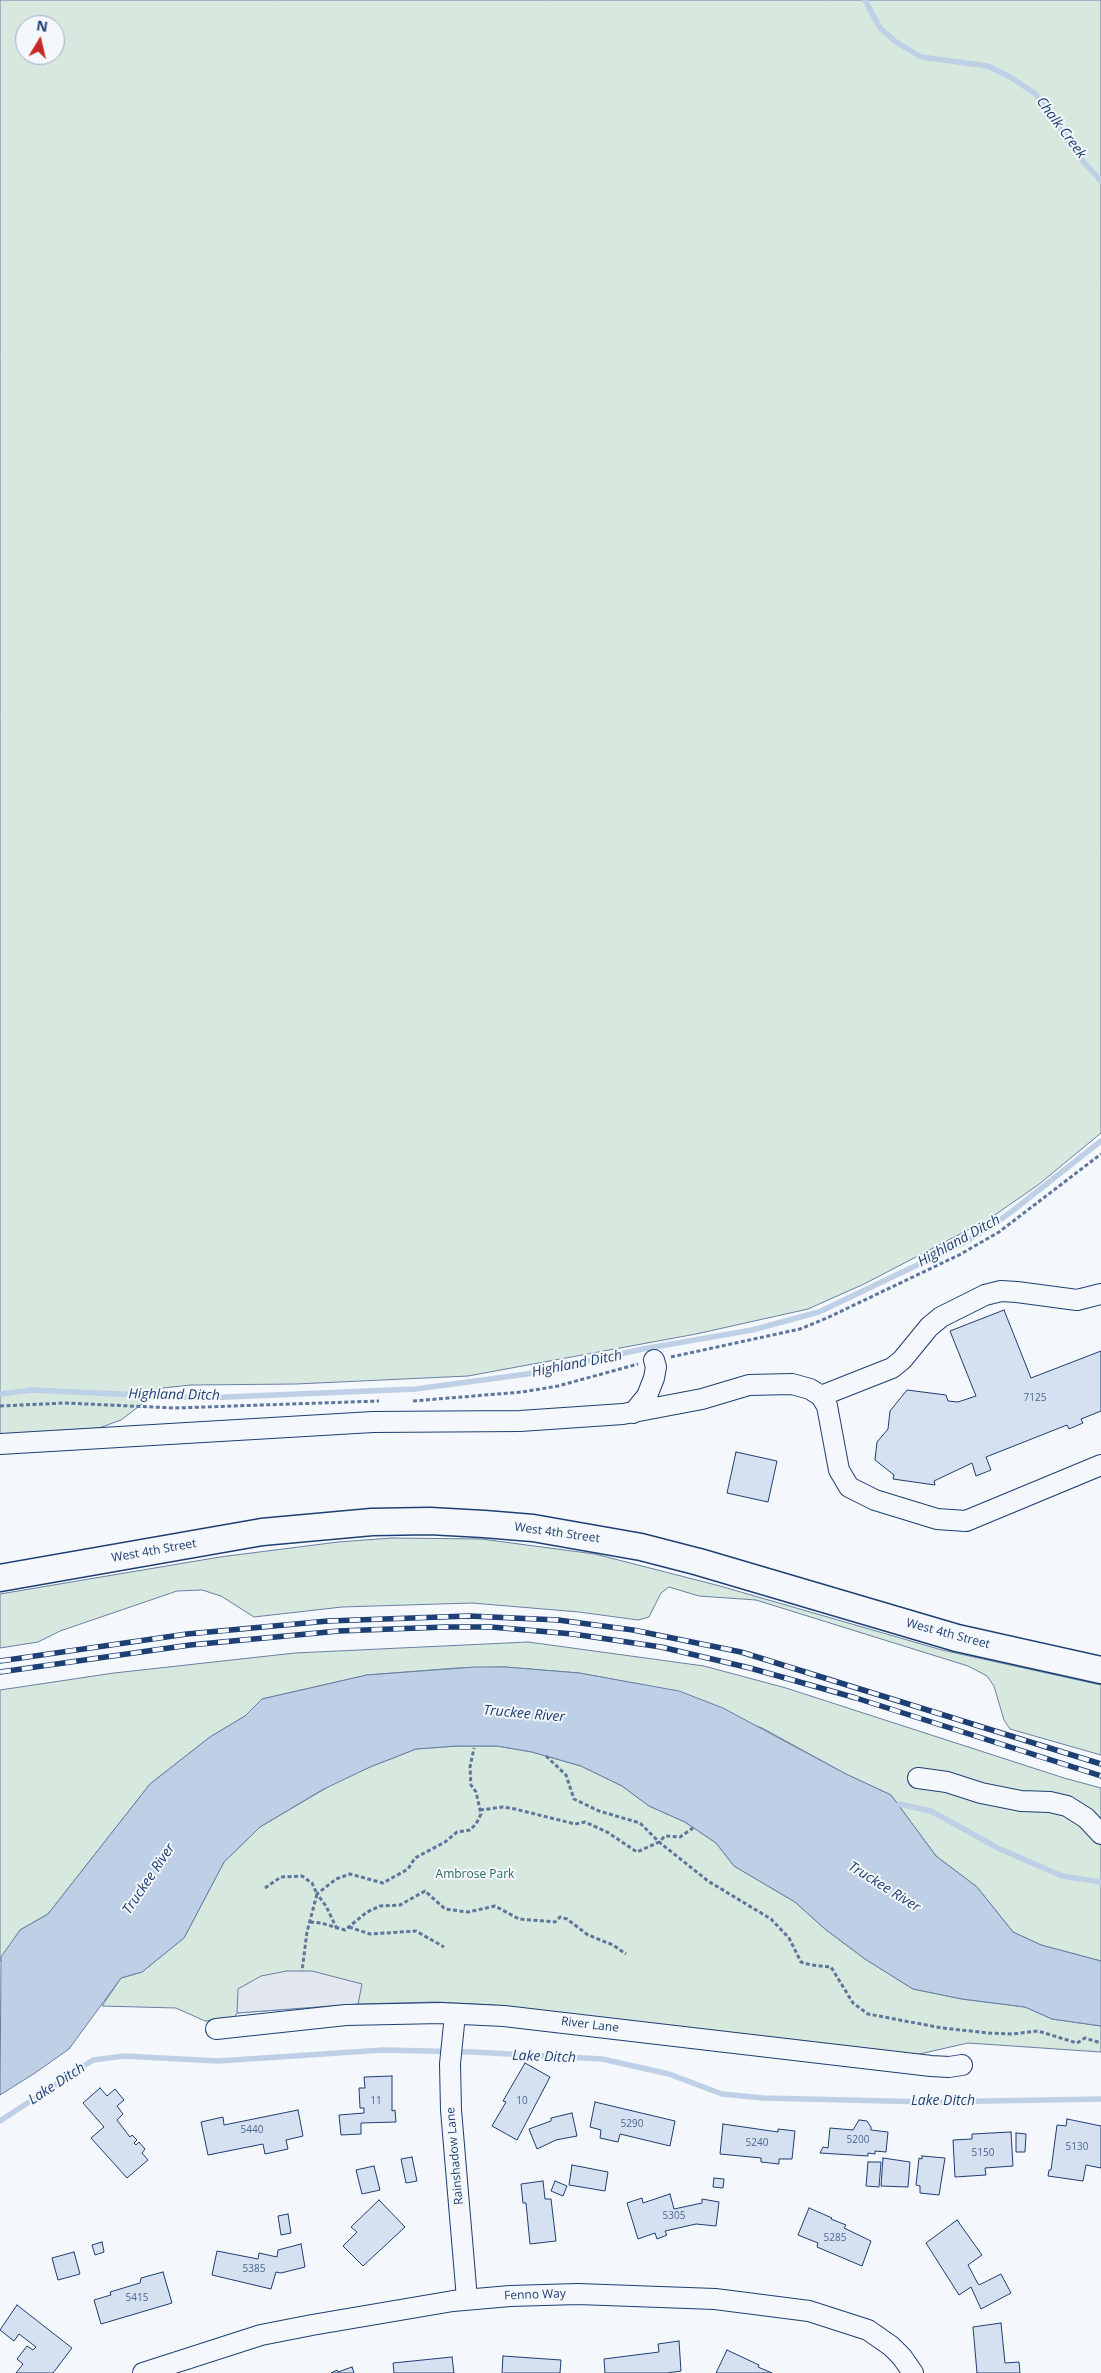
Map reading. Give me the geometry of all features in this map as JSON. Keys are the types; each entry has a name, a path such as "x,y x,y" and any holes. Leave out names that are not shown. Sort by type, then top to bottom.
{"main road":[{"name":"West 4th Street","path":"0,1578 262,1532 321,1526 430,1521 523,1528 588,1536 641,1547 699,1562 957,1638 1101,1670"}],"street":[{"path":"821,1396 892,1368 902,1360 928,1327 941,1316 985,1295 1001,1291 1077,1300 1101,1294"},
{"path":"633,1413 646,1396 654,1378 656,1367 654,1360"},
{"path":"0,1444 373,1422 520,1421 633,1413 702,1399 749,1385 792,1384 810,1389 821,1396 831,1418 839,1470 850,1487 875,1500 937,1519 966,1521 1101,1465"},
{"path":"918,1778 947,1782 989,1795 1067,1806 1086,1818 1101,1834"},
{"name":"River Lane","path":"216,2029 346,2015 455,2014 543,2019 931,2066 962,2065"},
{"name":"Rainshadow Lane","path":"455,2014 450,2064 451,2110 467,2299"},
{"name":"Fenno Way","path":"143,2373 261,2335 371,2314 467,2299 578,2294 659,2295 724,2300 809,2311 868,2330 902,2356 913,2373"}],"path":[{"path":"404,1401 522,1392 558,1386 654,1360 800,1328 829,1317 959,1255 999,1232 1101,1154"},
{"path":"0,1406 65,1403 174,1408 385,1401"},
{"path":"302,1971 310,1922 317,1894 336,1879 350,1874 383,1883 408,1869 415,1858 445,1842 457,1832 470,1830 476,1824 480,1810 476,1792 471,1785 470,1767 474,1748"},
{"path":"546,1756 566,1775 574,1799 599,1811 640,1822 659,1842 708,1881 771,1919 789,1938 801,1962 811,1965 831,1966 853,2003 868,2014 942,2028 1013,2034 1038,2031 1077,2043 1085,2038 1101,2043"},
{"path":"480,1810 503,1807 515,1808 575,1824 585,1822 607,1832 637,1852 659,1842 665,1836 680,1837 693,1828"},
{"path":"265,1888 281,1877 302,1876 312,1883 337,1929"},
{"path":"310,1922 345,1930 367,1912 380,1906 400,1905 425,1891 445,1909 468,1912 495,1906 519,1919 555,1922 560,1917 567,1919 588,1935 613,1945 626,1954"},
{"path":"348,1927 370,1934 416,1931 444,1947"}],"green space":[{"path":"0,0 1101,0 1101,1133 1038,1185 989,1219 864,1284 808,1309 696,1334 468,1376 296,1384 191,1385 163,1388 121,1420 99,1428 0,1435"},
{"path":"392,1538 481,1539 595,1554 720,1586 942,1650 1101,1685 1101,1755 1010,1729 1004,1720 994,1686 987,1676 968,1666 756,1600 699,1596 669,1587 661,1593 649,1617 638,1620 579,1612 472,1603 342,1607 254,1617 221,1596 202,1590 177,1591 60,1631 38,1642 0,1648 0,1594 220,1557 338,1542"},
{"path":"528,1642 704,1666 786,1688 1064,1778 1101,1788 1101,1961 1041,1945 1013,1932 977,1887 936,1856 891,1795 846,1774 762,1728 644,1685 579,1673 505,1667 457,1668 367,1675 262,1699 245,1716 210,1737 150,1784 48,1914 20,1930 0,1961 0,1690 114,1673 295,1653"},
{"name":"Ambrose Park","path":"497,1746 532,1752 581,1766 622,1786 649,1806 685,1822 716,1843 734,1866 795,1902 825,1929 865,1959 913,1989 962,1999 1025,2007 1052,2019 1101,2026 1101,2052 968,2043 915,2055 495,2005 436,2002 358,2004 237,2013 234,2018 205,2021 176,2008 102,2006 121,1978 142,1972 184,1938 224,1862 260,1827 338,1781 370,1767 416,1749"}],"shaded area":[{"path":"287,1971 312,1971 362,1984 358,2004 237,2013 238,1989 261,1976"}],"water":[{"name":"Truckee River","path":"475,1667 505,1667 579,1673 679,1691 723,1708 846,1774 891,1795 936,1856 977,1887 1013,1932 1041,1945 1101,1961 1101,2026 1052,2019 1025,2007 962,1999 913,1989 865,1959 825,1929 795,1902 734,1866 716,1843 685,1822 649,1806 622,1786 581,1766 532,1752 497,1746 456,1746 416,1749 370,1767 322,1790 260,1827 224,1862 184,1938 142,1972 121,1978 69,2049 0,2095 1,1957 20,1930 48,1914 150,1784 210,1737 245,1716 262,1699 367,1675"}],"building":[{"path":"1004,1310 1031,1378 1101,1351 1101,1411 1081,1419 1083,1423 1069,1429 1067,1425 986,1457 991,1470 976,1476 972,1463 934,1481 935,1485 893,1479 894,1475 875,1460 877,1442 888,1429 890,1411 907,1390 946,1395 948,1401 958,1402 976,1396 950,1331"},
{"path":"736,1452 777,1461 768,1502 727,1493"},
{"path":"525,2063 550,2077 517,2140 492,2126 506,2102 503,2101"},
{"path":"392,2076 392,2111 395,2110 396,2122 361,2123 361,2134 341,2135 339,2115 364,2113 364,2108 360,2108 359,2088 365,2088 364,2077"},
{"path":"100,2088 107,2096 115,2089 124,2100 117,2106 123,2114 117,2120 130,2137 132,2135 137,2140 134,2143 136,2145 139,2142 145,2149 142,2153 148,2160 127,2178 91,2138 104,2127 83,2103"},
{"path":"595,2102 675,2121 670,2146 620,2134 618,2142 600,2138 601,2130 590,2127"},
{"path":"298,2110 303,2136 286,2140 288,2149 265,2154 263,2144 208,2155 201,2122 223,2117 224,2125"},
{"path":"572,2113 577,2136 556,2140 537,2149 529,2129 551,2121 551,2118"},
{"path":"1067,2119 1101,2126 1101,2168 1086,2165 1083,2181 1048,2176 1049,2170 1051,2170 1057,2125 1066,2126"},
{"path":"859,2120 867,2121 871,2130 888,2132 886,2152 875,2151 875,2154 868,2153 868,2156 820,2153 823,2147 828,2148 830,2128 853,2130"},
{"path":"723,2124 778,2132 778,2129 795,2131 792,2159 779,2159 779,2164 761,2162 761,2158 720,2154"},
{"path":"1011,2132 1013,2166 985,2168 986,2175 955,2177 953,2140 972,2139 972,2134"},
{"path":"1016,2133 1026,2134 1025,2152 1016,2152"},
{"path":"922,2156 945,2158 939,2195 920,2193 920,2186 916,2185 919,2158 922,2159"},
{"path":"412,2157 417,2181 406,2183 401,2159"},
{"path":"883,2158 910,2162 908,2187 881,2186"},
{"path":"868,2162 881,2162 879,2187 866,2186"},
{"path":"572,2165 608,2172 605,2191 569,2185"},
{"path":"374,2166 380,2190 362,2194 356,2170"},
{"path":"714,2178 724,2179 723,2188 713,2187"},
{"path":"543,2181 545,2199 551,2199 556,2241 530,2244 526,2203 523,2203 521,2184"},
{"path":"555,2181 567,2186 563,2196 551,2191"},
{"path":"670,2194 674,2209 702,2203 702,2199 719,2202 716,2226 696,2224 665,2231 667,2235 657,2239 655,2233 638,2239 627,2203 642,2198 643,2203"},
{"path":"379,2200 405,2227 363,2266 343,2246 357,2232 351,2227"},
{"path":"809,2208 846,2225 844,2228 871,2241 862,2266 817,2247 818,2243 798,2235"},
{"path":"288,2214 291,2233 281,2235 278,2216"},
{"path":"957,2220 982,2255 968,2265 979,2285 1001,2274 1011,2293 981,2309 971,2287 959,2295 926,2243"},
{"path":"102,2242 104,2252 95,2255 92,2245"},
{"path":"301,2244 305,2267 281,2273 276,2272 271,2289 212,2275 217,2251 258,2259 259,2253 277,2257 278,2250"},
{"path":"74,2252 80,2274 58,2280 52,2258"},
{"path":"163,2272 172,2303 101,2324 94,2300 111,2295 110,2292 140,2283 141,2278"},
{"path":"17,2305 72,2348 53,2373 16,2373 23,2364 17,2359 27,2346 33,2350 36,2347 19,2334 14,2341 0,2330"},
{"path":"1001,2323 1005,2363 1019,2362 1020,2373 977,2373 973,2327"},
{"path":"679,2341 681,2371 667,2373 605,2373 604,2359 659,2352 658,2344"},
{"path":"727,2350 759,2365 758,2367 772,2373 716,2373"},
{"path":"503,2356 561,2360 560,2373 502,2373"},
{"path":"452,2357 454,2373 394,2373 393,2363"},
{"path":"352,2367 354,2373 331,2373 337,2370 338,2372"}],"waterway":[{"name":"Chalk Creek","path":"865,0 880,28 896,42 921,57 988,66 1012,78 1034,93 1045,105 1082,160 1101,181"},
{"name":"Highland Ditch","path":"0,1394 32,1390 203,1398 416,1389 527,1374 643,1349 752,1330 819,1312 961,1244 1011,1212 1101,1141"},
{"path":"899,1804 931,1811 998,1848 1062,1876 1101,1882"},
{"name":"Lake Ditch","path":"0,2121 93,2060 124,2056 218,2061 383,2050 473,2052 602,2059 669,2074 722,2094 763,2098 930,2102 1101,2099"}],"railway":[{"path":"0,1661 187,1634 328,1621 469,1616 558,1620 633,1630 741,1652 1101,1764"},
{"path":"0,1672 190,1645 339,1631 491,1627 573,1634 661,1647 750,1668 856,1698 1101,1776"}]}
